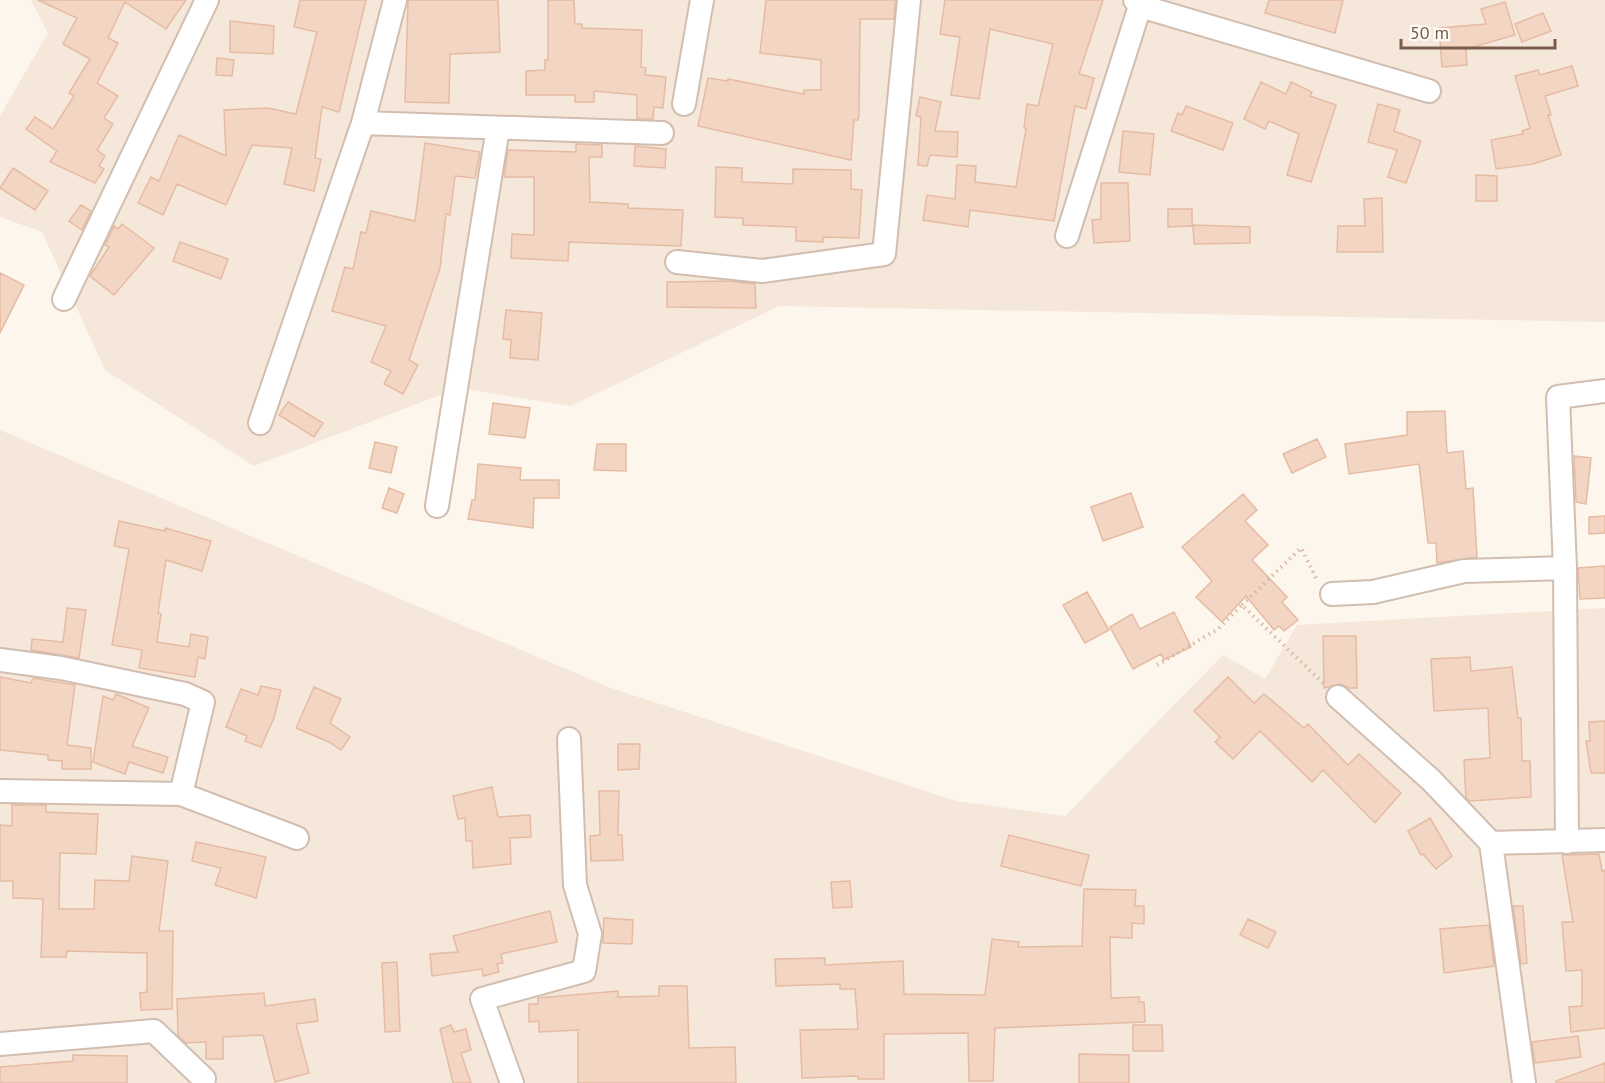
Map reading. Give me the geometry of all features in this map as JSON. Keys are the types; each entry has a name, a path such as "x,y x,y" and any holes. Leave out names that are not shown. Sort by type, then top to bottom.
{"street":[{"path":"64,299 207,0"},
{"path":"260,423 363,123 395,0"},
{"path":"684,104 702,0"},
{"path":"677,262 762,271 884,254 909,0"},
{"path":"1067,236 1137,3 1429,91"},
{"path":"363,123 662,133"},
{"path":"437,506 498,128"},
{"path":"1568,842 1565,568 1558,397 1605,391"},
{"path":"1332,594 1373,592 1464,571 1565,568"},
{"path":"0,660 61,668 185,694 203,702 181,794"},
{"path":"1338,697 1431,780 1491,843 1524,1083"},
{"path":"512,1083 482,999 584,971 589,943 590,934 575,885 569,739"},
{"path":"0,791 181,794 297,838"},
{"path":"1491,843 1605,840"},
{"path":"0,1044 154,1031 204,1079 203,1083"}],"path":[{"path":"1157,665 1218,629 1301,548 1322,590 1332,594"},
{"path":"1242,604 1338,697"}],"shaded area":[{"path":"31,0 1605,0 1605,322 779,306 571,406 459,388 254,466 105,370 42,232 0,217 0,116 48,33"},
{"path":"0,430 611,688 956,801 1065,816 1223,655 1265,679 1297,625 1605,608 1605,1083 0,1083"}],"building":[{"path":"38,0 186,0 166,29 125,2 108,38 118,43 97,83 118,96 104,118 113,124 97,150 105,156 99,166 104,169 95,183 50,162 57,151 26,129 35,117 53,129 74,96 69,93 90,59 63,44 77,18"},
{"path":"300,0 366,0 339,112 322,107 315,158 321,159 314,191 284,184 292,148 252,145 226,205 177,184 163,215 138,203 151,177 159,181 179,135 226,156 224,110 268,108 296,114 317,32 294,27"},
{"path":"408,0 498,0 500,52 450,54 449,103 405,102"},
{"path":"548,0 574,0 575,24 582,24 582,28 642,30 641,67 646,68 645,75 666,77 663,108 654,107 653,119 637,119 637,95 594,91 594,102 575,102 575,95 526,95 526,71 545,70 545,60 548,60"},
{"path":"766,0 895,0 894,19 860,19 859,115 858,120 854,120 851,160 698,126 708,78 728,81 728,79 804,94 804,90 821,90 821,60 760,53"},
{"path":"945,0 1103,0 1079,74 1094,78 1086,109 1075,106 1054,221 970,210 968,227 923,220 927,195 955,199 957,165 976,166 975,182 1016,187 1026,129 1024,128 1027,104 1038,106 1053,44 990,29 979,99 951,95 960,37 940,34"},
{"path":"1269,0 1343,0 1335,33 1265,13"},
{"path":"1505,2 1515,35 1466,49 1467,65 1442,67 1439,28 1486,24 1481,9"},
{"path":"1543,13 1551,31 1522,42 1515,24"},
{"path":"230,21 274,26 273,54 230,52"},
{"path":"217,58 234,60 232,76 216,75"},
{"path":"1572,66 1578,86 1545,96 1551,115 1548,115 1561,155 1533,164 1496,169 1491,140 1523,134 1522,131 1530,128 1515,76 1538,70 1540,75"},
{"path":"1261,82 1286,94 1291,82 1312,92 1310,96 1336,105 1311,182 1287,175 1299,134 1269,121 1265,129 1244,119"},
{"path":"920,97 941,102 935,131 958,132 957,157 930,155 927,166 918,165 921,117 916,116"},
{"path":"1378,104 1400,110 1394,131 1421,141 1406,183 1388,177 1397,150 1368,142"},
{"path":"1186,106 1233,123 1223,150 1171,131 1178,113 1182,115"},
{"path":"1123,131 1154,134 1150,175 1119,172"},
{"path":"425,143 480,152 475,178 455,176 450,215 446,214 440,268 409,360 418,365 403,394 384,384 391,371 371,362 386,326 332,311 345,267 353,269 361,232 366,233 371,211 415,221"},
{"path":"576,144 602,145 602,157 589,157 590,202 628,204 628,208 683,210 681,246 569,242 568,261 511,258 512,234 534,235 534,177 504,177 508,150 576,152"},
{"path":"635,146 666,149 665,168 634,166"},
{"path":"716,167 742,168 742,182 793,184 793,169 851,170 851,189 862,190 859,238 823,237 823,242 796,241 796,227 743,225 743,218 715,217"},
{"path":"13,168 48,191 35,210 0,188"},
{"path":"1476,175 1497,176 1497,201 1476,201"},
{"path":"1101,183 1128,183 1130,241 1094,243 1092,220 1101,219"},
{"path":"1382,198 1383,252 1337,252 1338,226 1365,226 1364,199"},
{"path":"81,205 91,211 82,230 69,221"},
{"path":"1168,209 1192,209 1192,226 1168,227"},
{"path":"122,224 154,248 114,295 90,276 109,247 105,245 114,226 118,229"},
{"path":"1193,225 1250,227 1250,243 1194,244"},
{"path":"180,242 228,259 221,279 173,261"},
{"path":"0,273 24,285 0,333"},
{"path":"729,281 755,284 756,308 667,307 667,282"},
{"path":"506,310 542,313 538,360 510,358 511,340 503,339"},
{"path":"288,402 323,423 314,437 279,415"},
{"path":"493,403 530,408 525,438 489,434"},
{"path":"1445,411 1447,453 1463,451 1466,489 1473,488 1477,557 1437,563 1436,543 1428,543 1419,464 1349,474 1345,444 1407,435 1407,412"},
{"path":"1317,439 1326,457 1292,473 1283,454"},
{"path":"375,442 397,447 391,473 369,468"},
{"path":"597,444 626,444 626,471 594,470"},
{"path":"1574,456 1591,458 1586,504 1576,502"},
{"path":"478,464 521,468 520,480 559,480 559,498 534,498 533,528 468,519 472,500 475,500"},
{"path":"389,488 404,494 397,513 382,508"},
{"path":"1131,493 1143,527 1103,541 1091,507"},
{"path":"1243,494 1257,510 1245,521 1268,545 1252,560 1287,597 1282,602 1298,620 1284,631 1279,626 1274,630 1246,596 1222,622 1196,597 1212,581 1182,547"},
{"path":"1605,516 1605,533 1589,534 1589,517"},
{"path":"119,521 165,531 165,528 211,541 202,571 166,560 158,613 161,614 157,642 189,647 191,634 208,637 205,659 198,657 195,677 139,668 142,650 112,645 129,549 114,546"},
{"path":"1605,566 1605,598 1580,599 1578,568"},
{"path":"1087,592 1109,630 1085,643 1063,605"},
{"path":"67,608 86,610 79,658 31,650 32,639 63,642"},
{"path":"1174,612 1191,647 1164,660 1161,654 1133,669 1110,627 1132,614 1140,629"},
{"path":"1323,636 1356,636 1357,688 1349,688 1340,684 1324,688"},
{"path":"1470,657 1471,671 1512,667 1518,718 1521,718 1522,761 1530,761 1531,797 1470,801 1466,798 1464,760 1490,758 1488,708 1434,711 1431,659"},
{"path":"0,677 31,683 33,678 75,685 67,745 91,748 91,769 62,769 62,761 48,760 48,755 0,750"},
{"path":"1228,677 1254,703 1264,694 1304,728 1308,724 1348,765 1359,754 1401,793 1375,823 1323,770 1312,782 1260,731 1233,759 1215,742 1220,737 1194,711"},
{"path":"261,686 281,690 274,718 261,747 245,741 247,736 226,727 241,689 258,695"},
{"path":"314,687 341,699 330,723 350,737 341,750 329,742 296,728"},
{"path":"116,694 149,708 132,746 168,757 163,773 129,762 125,774 93,762 103,696 113,700"},
{"path":"1605,721 1605,773 1591,773 1586,741 1590,741 1589,722"},
{"path":"618,744 640,744 639,769 618,770"},
{"path":"492,787 498,817 530,815 531,837 510,838 511,864 473,868 472,841 466,841 465,818 458,819 453,796"},
{"path":"599,791 619,791 618,835 622,835 623,860 591,861 590,836 600,835"},
{"path":"12,805 46,805 46,812 98,814 96,854 60,853 59,909 94,909 95,880 129,881 132,856 168,861 159,931 173,931 172,1009 141,1010 140,993 147,992 147,953 67,951 66,957 41,957 43,899 13,898 13,881 0,881 0,825 12,826"},
{"path":"1430,818 1452,856 1436,869 1423,854 1421,855 1408,831"},
{"path":"1009,835 1089,855 1081,886 1001,866"},
{"path":"196,842 266,857 256,898 215,885 221,868 192,861"},
{"path":"1599,854 1602,871 1605,870 1605,1028 1571,1032 1569,1007 1582,1006 1582,970 1566,971 1562,922 1573,922 1562,855"},
{"path":"850,881 852,907 833,908 831,882"},
{"path":"1084,889 1136,890 1135,906 1144,906 1144,924 1132,923 1132,938 1110,937 1111,998 1139,997 1139,1002 1144,1002 1145,1022 995,1028 993,1081 969,1081 968,1033 884,1034 884,1079 858,1079 858,1076 802,1078 800,1030 858,1029 855,989 840,989 840,984 776,986 775,959 825,958 825,965 903,961 904,994 985,995 992,939 1019,942 1018,947 1082,946"},
{"path":"1513,906 1523,906 1527,963 1521,964"},
{"path":"550,911 557,942 501,954 503,963 497,964 499,972 483,976 482,969 432,976 430,954 458,952 453,936"},
{"path":"604,918 633,920 632,944 603,943"},
{"path":"1248,919 1276,932 1268,948 1240,935"},
{"path":"1489,925 1494,966 1444,973 1440,929"},
{"path":"397,962 400,1031 385,1032 382,963"},
{"path":"659,986 687,986 689,1048 735,1047 736,1083 578,1083 578,1030 539,1032 539,1021 529,1022 529,1004 538,1004 538,998 618,991 618,997 659,996"},
{"path":"264,993 265,1006 315,999 318,1021 296,1024 309,1073 275,1082 263,1035 223,1037 223,1059 206,1059 206,1042 186,1043 178,1036 177,999"},
{"path":"451,1025 454,1032 466,1029 471,1050 461,1053 471,1083 453,1083 440,1029"},
{"path":"1133,1025 1162,1025 1163,1051 1133,1051"},
{"path":"1578,1036 1581,1057 1535,1063 1532,1042"},
{"path":"1079,1054 1129,1055 1129,1083 1079,1083"},
{"path":"73,1055 127,1056 127,1083 0,1083 0,1067 73,1061"},
{"path":"1605,1063 1605,1083 1556,1083 1556,1081"}]}
